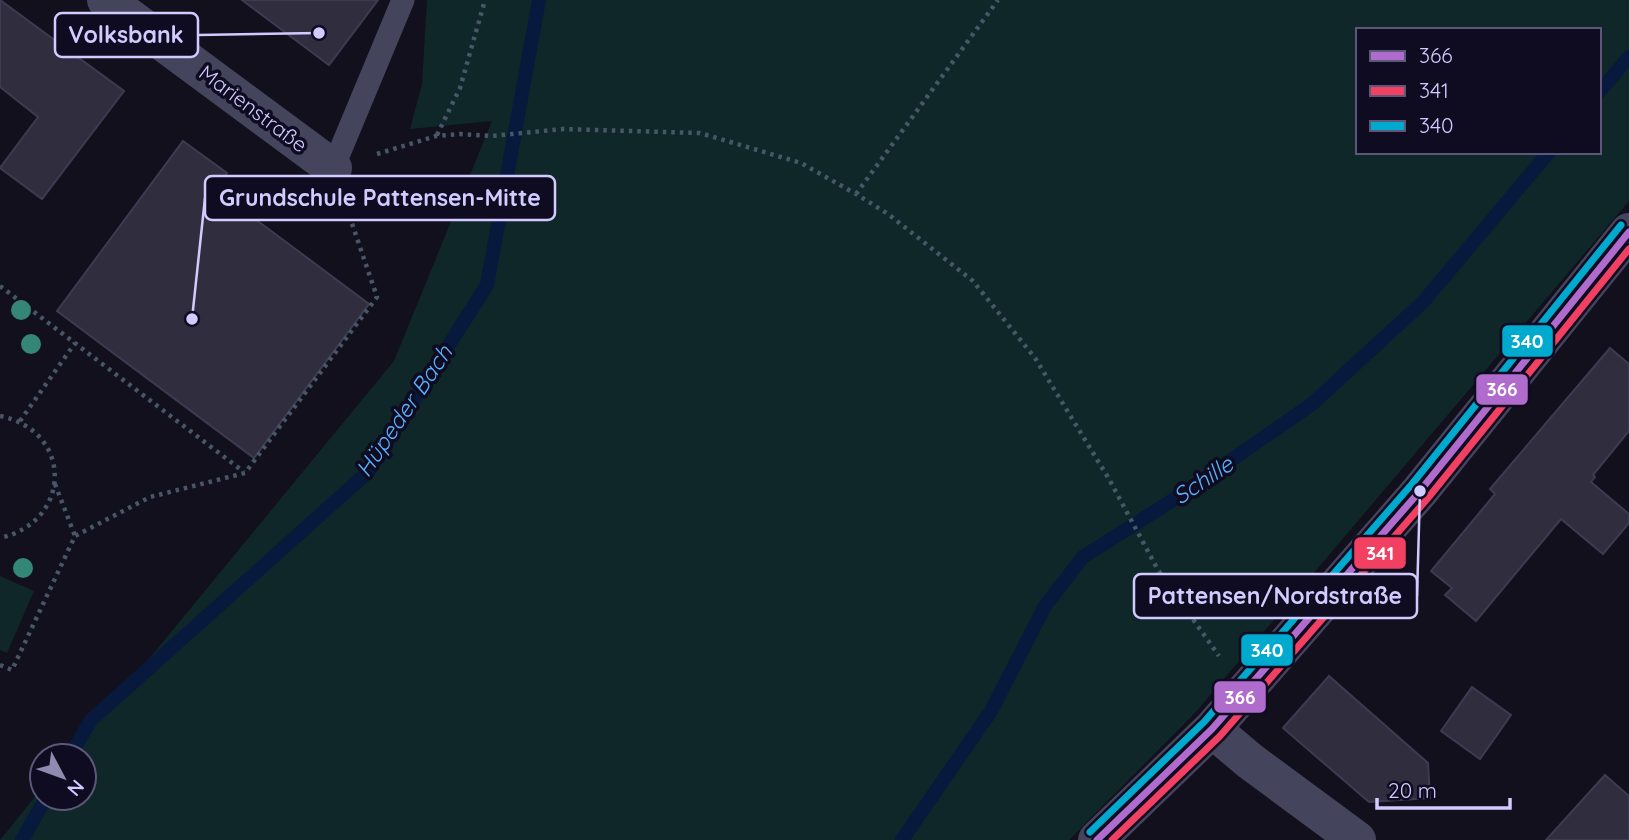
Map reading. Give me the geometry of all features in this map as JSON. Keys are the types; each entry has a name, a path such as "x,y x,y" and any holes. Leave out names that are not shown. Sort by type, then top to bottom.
{"street":[{"name":"Marienstraße","path":"106,0 333,168"},
{"path":"1097,840 1212,729 1420,491 1629,232"},
{"path":"1212,729 1250,761 1357,840"}],"lane":[{"path":"333,168 403,0"}],"path":[{"path":"436,136 460,88 485,0"},
{"path":"856,194 998,0"},
{"path":"0,665 12,670 75,536 150,497 245,473 377,297 333,168 436,136 492,136 563,129 700,133 801,163 888,214 973,281 1035,358 1109,479 1158,570 1210,647 1250,685"},
{"path":"0,286 245,473"},
{"path":"20,421 75,343"},
{"path":"0,416 20,421 36,432 48,447 54,465 55,484 75,536"},
{"path":"0,538 19,534 36,522 49,505 55,484"}],"green space":[{"path":"427,0 1629,0 1629,201 1196,712 1069,840 0,840 28,805 28,812 98,812 98,742 81,742 394,361 492,121 410,129 422,84"},
{"path":"0,576 34,591 7,653 0,650"}],"building":[{"path":"0,0 124,91 42,199 0,168 38,117 0,87"},
{"path":"242,0 378,0 329,65"},
{"path":"183,141 227,173 215,189 369,304 254,458 57,311"},
{"path":"1610,348 1629,364 1629,431 1593,475 1595,477 1591,482 1629,514 1629,523 1603,554 1561,519 1476,621 1445,595 1452,588 1431,571 1495,494 1490,489"},
{"path":"1329,676 1428,763 1430,798 1369,802 1283,728"},
{"path":"1472,687 1511,715 1480,759 1441,731"},
{"path":"1605,775 1629,796 1629,840 1546,840"}],"waterway":[{"name":"Hüpeder Bach","path":"78,742 91,720 368,472 487,285 539,0"},
{"name":"Schille","path":"1601,90 1629,57"},
{"name":"Schille","path":"902,840 991,711 1045,606 1083,557 1184,493 1312,404 1423,302 1547,154"},
{"name":"Hüpeder Bach","path":"22,840 38,812"}],"transit line":[{"name":"340","path":"1090,832 1204,722 1412,484 1621,225"},
{"name":"366","path":"1097,840 1212,729 1420,491 1629,232"},
{"name":"341","path":"1112,840 1220,736 1428,498 1629,249"}],"place":[{"name":"Volksbank","path":"319,33"},
{"name":"Grundschule Pattensen-Mitte","path":"192,319"},
{"name":"Pattensen/Nordstraße","path":"1420,491"}]}
